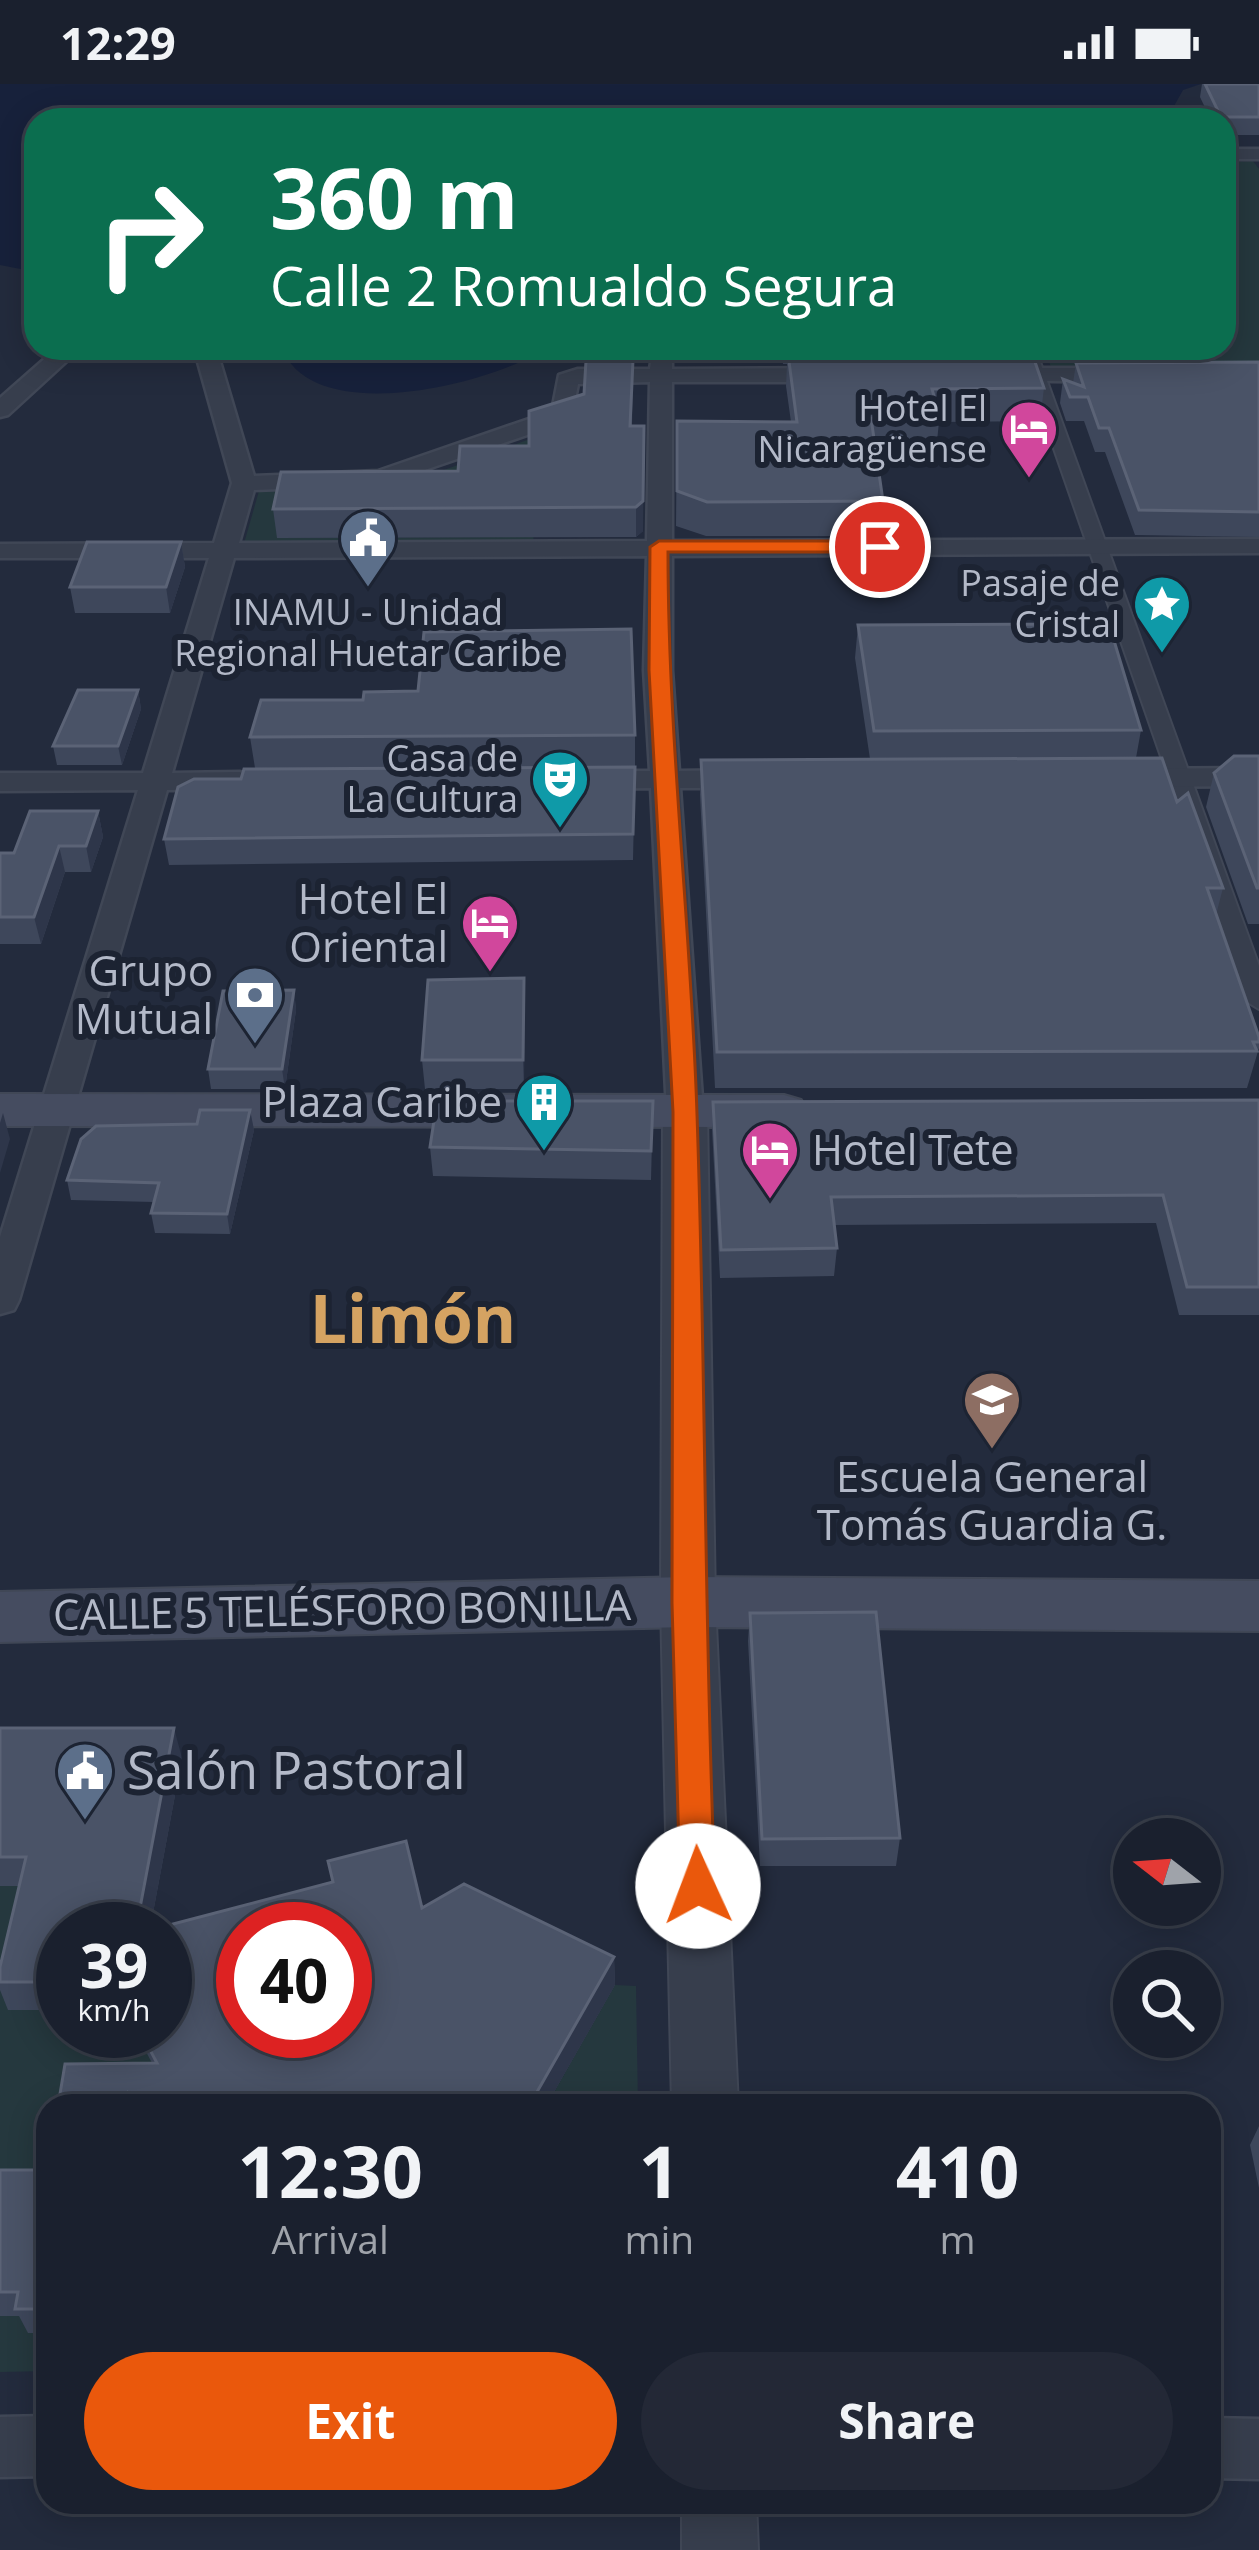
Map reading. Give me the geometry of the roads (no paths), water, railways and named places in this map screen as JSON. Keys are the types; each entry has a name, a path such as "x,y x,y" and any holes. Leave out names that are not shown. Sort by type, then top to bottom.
{"main road":[{"path":"0,1110 828,1111"},
{"name":"CALLE 5 TELÉSFORO BONILLA","path":"0,1617 688,1603 1259,1606"}],"street":[{"path":"0,410 56,360"},
{"path":"0,1300 244,483 208,360"},
{"path":"1031,360 1259,1001"},
{"path":"244,483 381,478 563,416 567,380 660,361 862,375"},
{"path":"660,361 658,670 685,1112 688,1603 705,2094"},
{"path":"971,375 1148,375"},
{"path":"0,551 1259,546"},
{"path":"1085,778 1259,777"},
{"path":"549,780 782,779"},
{"path":"0,782 271,781"},
{"path":"0,2446 36,2446"},
{"path":"1221,2448 1259,2449"},
{"path":"719,2514 720,2550"}],"water":[{"path":"0,84 1201,84 1183,90 1173,108 24,108 24,270 0,265"},
{"path":"291,360 525,360 486,375 405,392 365,393 329,387 300,373"}],"place":[{"name":"Hotel El Nicaragüense","path":"1029,480"},
{"name":"INAMU - Unidad Regional Huetar Caribe","path":"368,589"},
{"name":"Pasaje de Cristal","path":"1162,655"},
{"name":"Casa de La Cultura","path":"560,830"},
{"name":"Hotel El Oriental","path":"490,974"},
{"name":"Grupo Mutual","path":"255,1046"},
{"name":"Plaza Caribe","path":"544,1153"},
{"name":"Hotel Tete","path":"770,1201"},
{"name":"Escuela General Tomás Guardia G.","path":"992,1451"},
{"name":"Salón Pastoral","path":"85,1822"}],"district":[{"name":"Limón","path":"413,1320"}]}
